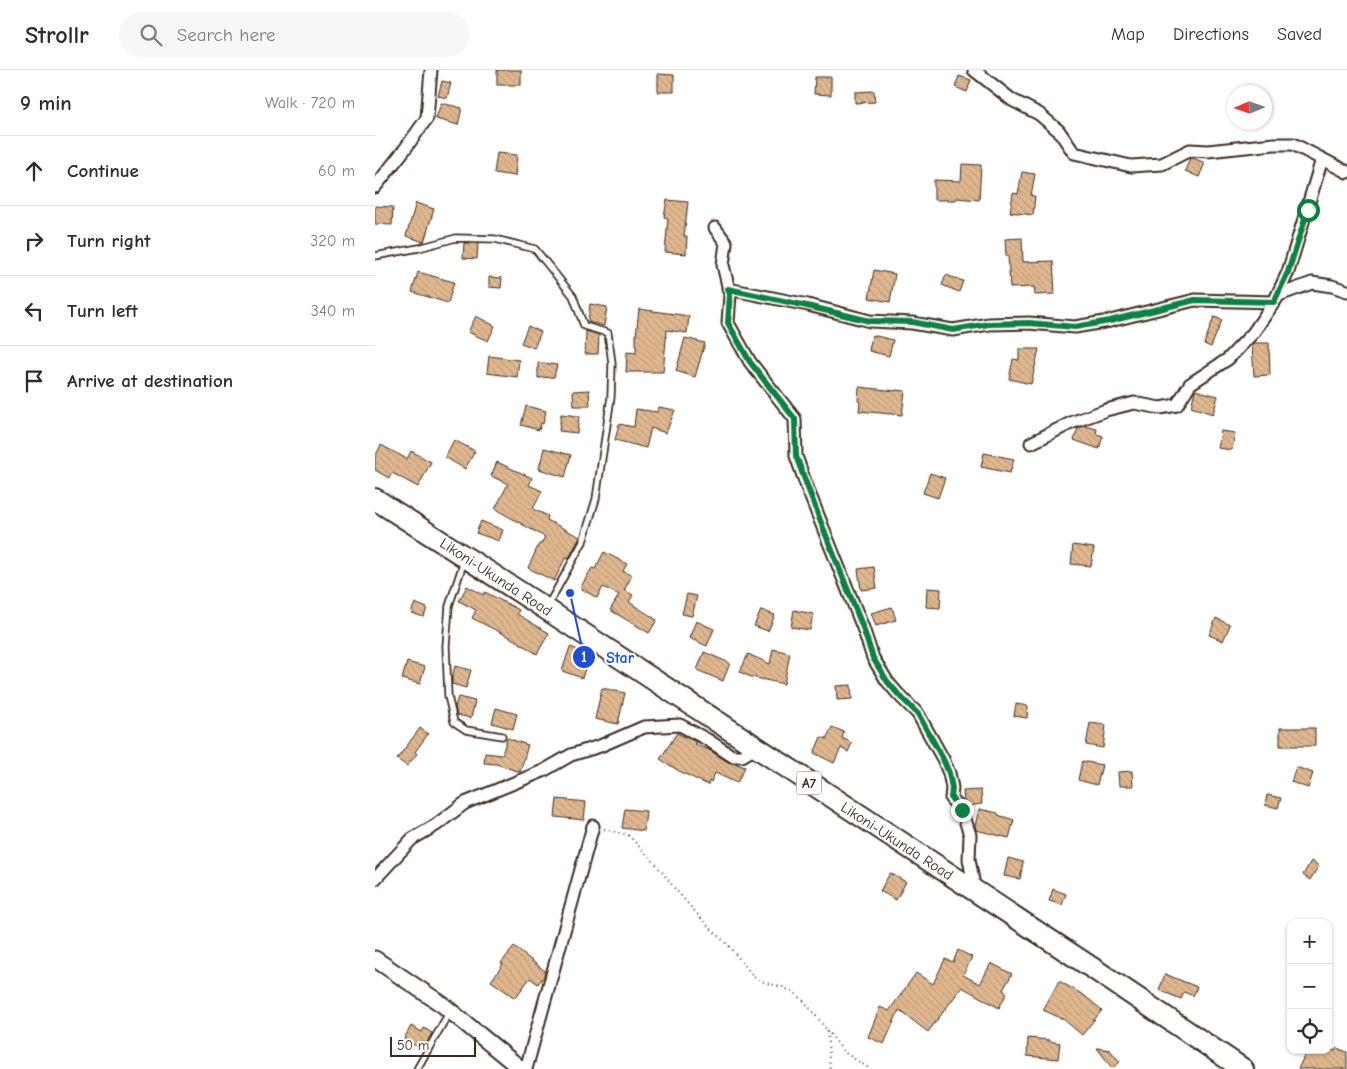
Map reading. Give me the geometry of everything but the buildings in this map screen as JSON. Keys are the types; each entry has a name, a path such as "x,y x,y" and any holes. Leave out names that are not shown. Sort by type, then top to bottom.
{"highway":[{"name":"Likoni-Ukunda Road","path":"375,499 546,609 1243,1069"}],"street":[{"path":"375,187 427,118 431,70"},
{"path":"974,70 1013,100 1039,114 1059,131 1074,153 1131,166 1162,164 1190,150 1207,151 1274,144 1293,144 1347,172"},
{"path":"1274,302 1288,272 1322,159"},
{"path":"715,228 726,243 723,265 730,294 728,323 750,362 795,419 796,456 873,658 887,681 918,714 949,773 952,788 951,798 962,810 970,835 969,859 975,891"},
{"path":"1031,443 1071,423 1133,402 1160,408 1177,405 1190,384 1228,359 1241,346 1253,333 1279,295 1313,283 1347,291"},
{"path":"728,289 870,321 912,322 953,330 989,324 1029,323 1075,327 1110,321 1195,300 1274,302"},
{"path":"375,879 412,839 465,803 543,771 571,756 644,727 680,725 733,756 742,756 755,748"},
{"path":"526,1069 593,826"},
{"path":"375,959 450,1011 521,1069"}],"lane":[{"path":"375,256 419,248 457,238 495,239 535,249 573,296 584,326 608,333 612,363 611,397 596,499 583,542 546,609"},
{"path":"465,558 449,606 446,646 448,696 454,722 466,730 502,736"},
{"path":"417,1069 450,1011"}],"path":[{"path":"593,826 628,835 655,863 675,890 729,946 754,977 766,983 783,987 796,994 805,1002 845,1052 870,1069"},
{"path":"827,1030 830,1069"}],"place":[{"name":"Star","path":"570,593"}],"route":[{"path":"962,810 951,798 952,788 949,773 918,714 887,681 873,658 796,456 795,419 750,362 728,323 730,294 728,289 870,321 912,322 953,330 989,324 1029,323 1075,327 1110,321 1195,300 1274,302 1288,272 1308,210"}]}
